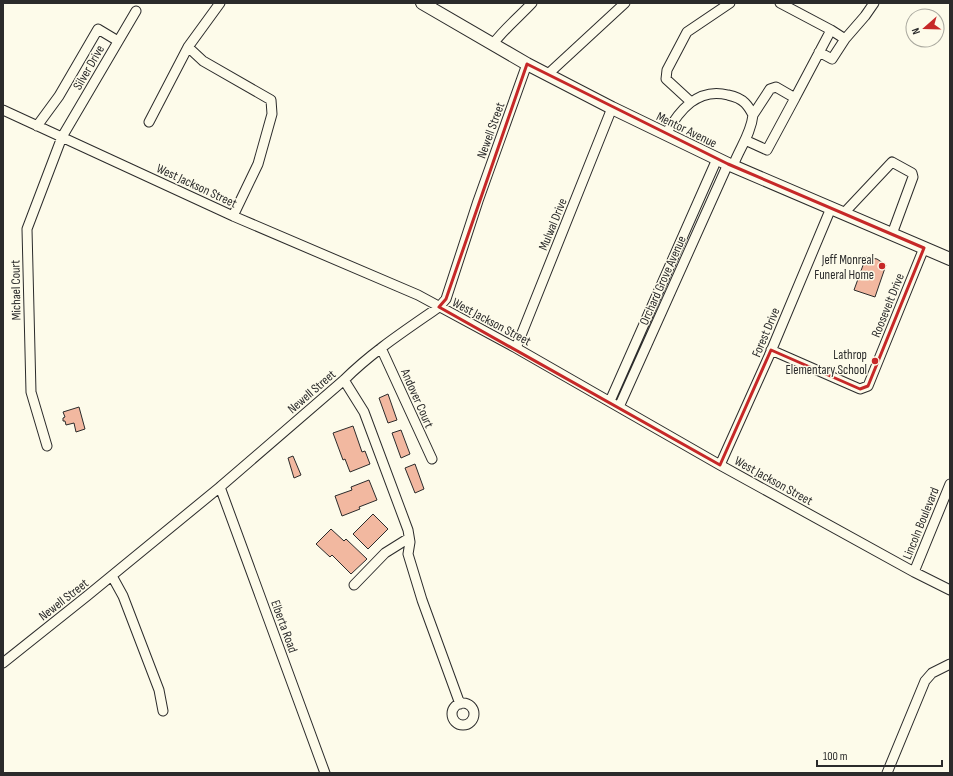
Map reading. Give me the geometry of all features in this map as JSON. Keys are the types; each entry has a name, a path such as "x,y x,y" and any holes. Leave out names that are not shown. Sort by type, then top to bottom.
{"main road":[{"name":"Mentor Avenue","path":"422,3 527,64 612,108 726,163 950,259"}],"street":[{"path":"149,122 188,47 220,3"},
{"path":"493,44 503,30 517,19 532,3"},
{"path":"547,75 626,3"},
{"path":"691,102 666,79 667,70 688,32 730,3"},
{"path":"780,3 845,39"},
{"path":"819,52 832,59 845,39 866,16 874,3"},
{"name":"Silver Drive","path":"62,137 136,11"},
{"path":"37,126 59,96 98,29 118,41"},
{"path":"745,140 767,150 831,30"},
{"path":"188,47 203,61 271,100 272,114 258,164 232,216"},
{"name":"Newell Street","path":"3,663 220,487 381,348 439,308 446,298 478,201 527,64"},
{"path":"726,163 738,154 752,126 753,115 770,89 776,87 795,98"},
{"path":"666,134 680,112 691,102 706,94 719,92 732,96 744,102 753,115"},
{"name":"Mulwal Drive","path":"516,348 612,108"},
{"name":"West Jackson Street","path":"3,110 232,216 418,295 439,308 516,348 720,465 914,572 950,590"},
{"name":"Michael Court","path":"47,446 31,392 27,229 62,137"},
{"path":"844,213 892,162 912,173 913,177 892,234"},
{"name":"Orchard Grove Avenue","path":"610,401 726,163"},
{"name":"Orchard Grove Avenue","path":"619,407 726,163"},
{"name":"Forest Drive","path":"720,465 771,350 831,208"},
{"name":"Roosevelt Drive","path":"771,350 860,389 868,386 924,248"},
{"name":"Andover Court","path":"381,348 432,459"},
{"path":"344,380 364,412 408,530 410,542 408,554 422,600 460,704"},
{"name":"Lincoln Boulevard","path":"914,572 950,484"},
{"name":"Elberta Road","path":"220,487 325,773"},
{"path":"354,586 385,553 409,538"},
{"path":"112,576 123,596 159,690 163,711"},
{"path":"887,773 925,681 932,673 950,664"}],"highlighted area":[{"path":"527,64 728,164 924,248 868,386 860,389 771,350 720,465 439,307 446,299"}],"building":[{"path":"866,257 877,259 886,265 875,297 854,290"},
{"path":"388,394 397,420 388,423 379,398"},
{"path":"79,407 85,429 76,432 74,423 66,425 65,421 63,421 63,418 65,417 63,412"},
{"path":"353,426 362,452 365,451 370,464 350,472 345,459 343,460 333,433"},
{"path":"401,430 410,454 401,458 392,433"},
{"path":"293,456 301,475 294,478 288,458"},
{"path":"415,464 424,489 415,493 405,468"},
{"path":"369,480 377,500 342,516 335,496 352,490 351,487"},
{"path":"373,514 388,529 368,549 353,534"},
{"path":"331,529 344,541 346,539 367,559 351,574 332,555 330,557 316,544"}],"place":[{"name":"Jeff Monreal Funeral Home","path":"882,266"},
{"name":"Lathrop Elementary School","path":"875,361"}]}
